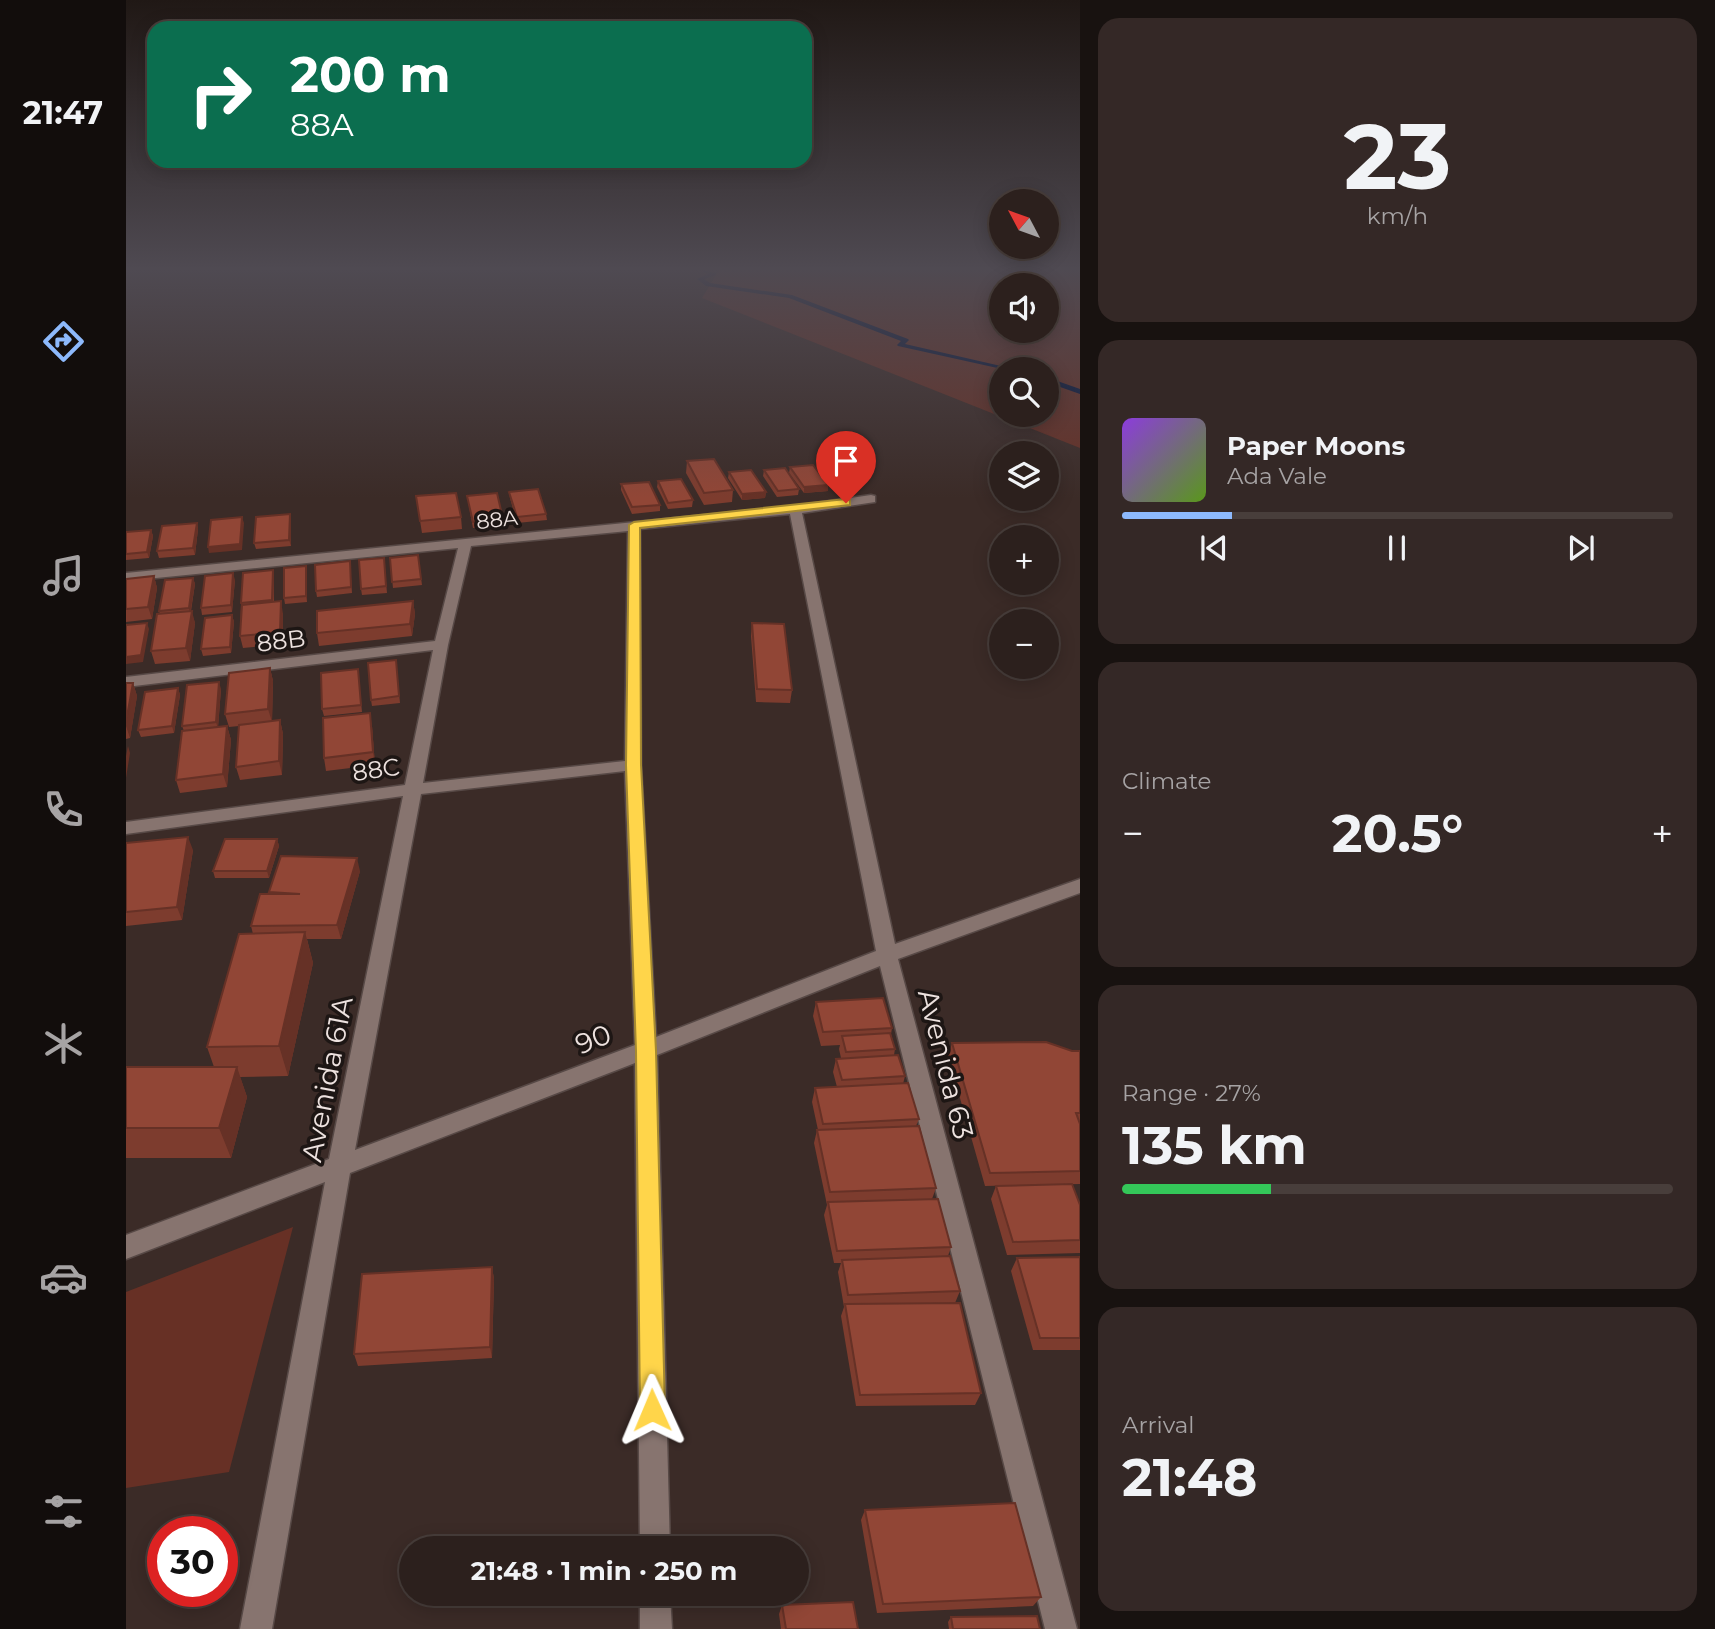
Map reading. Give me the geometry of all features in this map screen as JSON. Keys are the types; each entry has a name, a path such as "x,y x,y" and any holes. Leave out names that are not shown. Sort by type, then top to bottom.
{"street":[{"name":"88A","path":"126,577 795,510 871,499"},
{"name":"Avenida 63","path":"795,510 887,955 1061,1629"},
{"path":"634,525 633,765 646,1051 654,1536"},
{"name":"Avenida 61A","path":"256,1629 340,1166 441,645 466,542"},
{"name":"88B","path":"126,682 441,645"},
{"name":"88C","path":"126,828 415,789 633,765"},
{"name":"90","path":"126,1247 646,1051 887,955 1080,886"},
{"path":"655,1606 656,1629"}],"shaded area":[{"path":"823,346 1080,346 1080,448 1027,427 1059,427 1059,357 989,357 989,412"},
{"path":"293,1227 229,1472 126,1488 126,1292"}],"building":[{"path":"714,459 733,490 704,493 687,461"},
{"path":"813,465 828,485 804,487 790,467"},
{"path":"785,468 799,489 778,491 764,470"},
{"path":"751,470 766,492 742,494 729,472"},
{"path":"681,479 693,500 668,503 658,481"},
{"path":"649,482 660,505 632,507 621,484"},
{"path":"538,489 546,514 517,517 509,492"},
{"path":"456,493 461,517 420,521 416,496"},
{"path":"497,493 503,519 473,522 467,496"},
{"path":"290,514 289,540 254,543 256,517"},
{"path":"242,517 240,544 208,547 211,520"},
{"path":"197,523 193,548 157,551 162,526"},
{"path":"151,530 147,552 126,554 126,532"},
{"path":"418,555 421,579 392,582 390,558"},
{"path":"384,558 386,586 361,589 359,560"},
{"path":"350,561 351,587 316,591 315,565"},
{"path":"306,566 306,596 284,598 284,568"},
{"path":"273,570 272,600 241,603 243,573"},
{"path":"233,573 231,605 201,608 205,576"},
{"path":"154,576 148,607 126,609 126,579"},
{"path":"193,578 189,608 159,611 165,580"},
{"path":"281,601 280,632 240,636 242,605"},
{"path":"413,601 410,624 317,633 317,611"},
{"path":"192,611 186,648 151,651 157,614"},
{"path":"232,615 230,647 201,649 205,618"},
{"path":"147,623 141,655 126,657 126,625"},
{"path":"752,623 784,624 792,690 757,689"},
{"path":"396,660 399,696 371,700 368,663"},
{"path":"270,668 268,709 225,714 229,673"},
{"path":"358,669 361,705 322,709 321,673"},
{"path":"219,682 216,722 182,726 187,685"},
{"path":"126,683 133,683 126,722"},
{"path":"178,688 172,726 138,730 145,692"},
{"path":"370,713 373,752 324,758 323,718"},
{"path":"280,720 279,761 236,767 239,725"},
{"path":"227,726 223,774 176,780 182,731"},
{"path":"188,837 177,907 126,912 126,843"},
{"path":"225,839 277,839 267,871 213,871"},
{"path":"281,856 357,858 337,925 251,926 260,894 300,894 269,892"},
{"path":"305,932 279,1046 207,1047 239,934"},
{"path":"883,998 892,1028 823,1032 816,1002"},
{"path":"890,1033 895,1049 846,1052 842,1036"},
{"path":"1046,1042 1080,1051 1080,1113 1076,1113 1080,1124 1080,1171 990,1173 952,1043"},
{"path":"898,1055 905,1076 842,1080 836,1059"},
{"path":"126,1067 237,1067 219,1128 126,1128"},
{"path":"908,1083 919,1119 823,1124 815,1088"},
{"path":"919,1126 936,1188 830,1192 817,1130"},
{"path":"1072,1184 1080,1205 1080,1240 1013,1242 996,1186"},
{"path":"938,1199 951,1247 837,1251 828,1202"},
{"path":"950,1256 960,1291 848,1295 842,1260"},
{"path":"1080,1257 1080,1338 1040,1338 1017,1258"},
{"path":"492,1267 490,1347 354,1354 362,1274"},
{"path":"960,1303 981,1393 860,1395 845,1304"},
{"path":"1015,1503 1041,1597 883,1604 865,1510"},
{"path":"853,1602 858,1629 786,1629 782,1606 809,1606 809,1604"},
{"path":"1037,1616 1040,1629 953,1629 951,1617"}],"waterway":[{"path":"905,346 989,364"},
{"path":"1059,384 1080,392"}],"route":[{"path":"652,1410 646,1051 633,765 634,525 846,503"}]}
